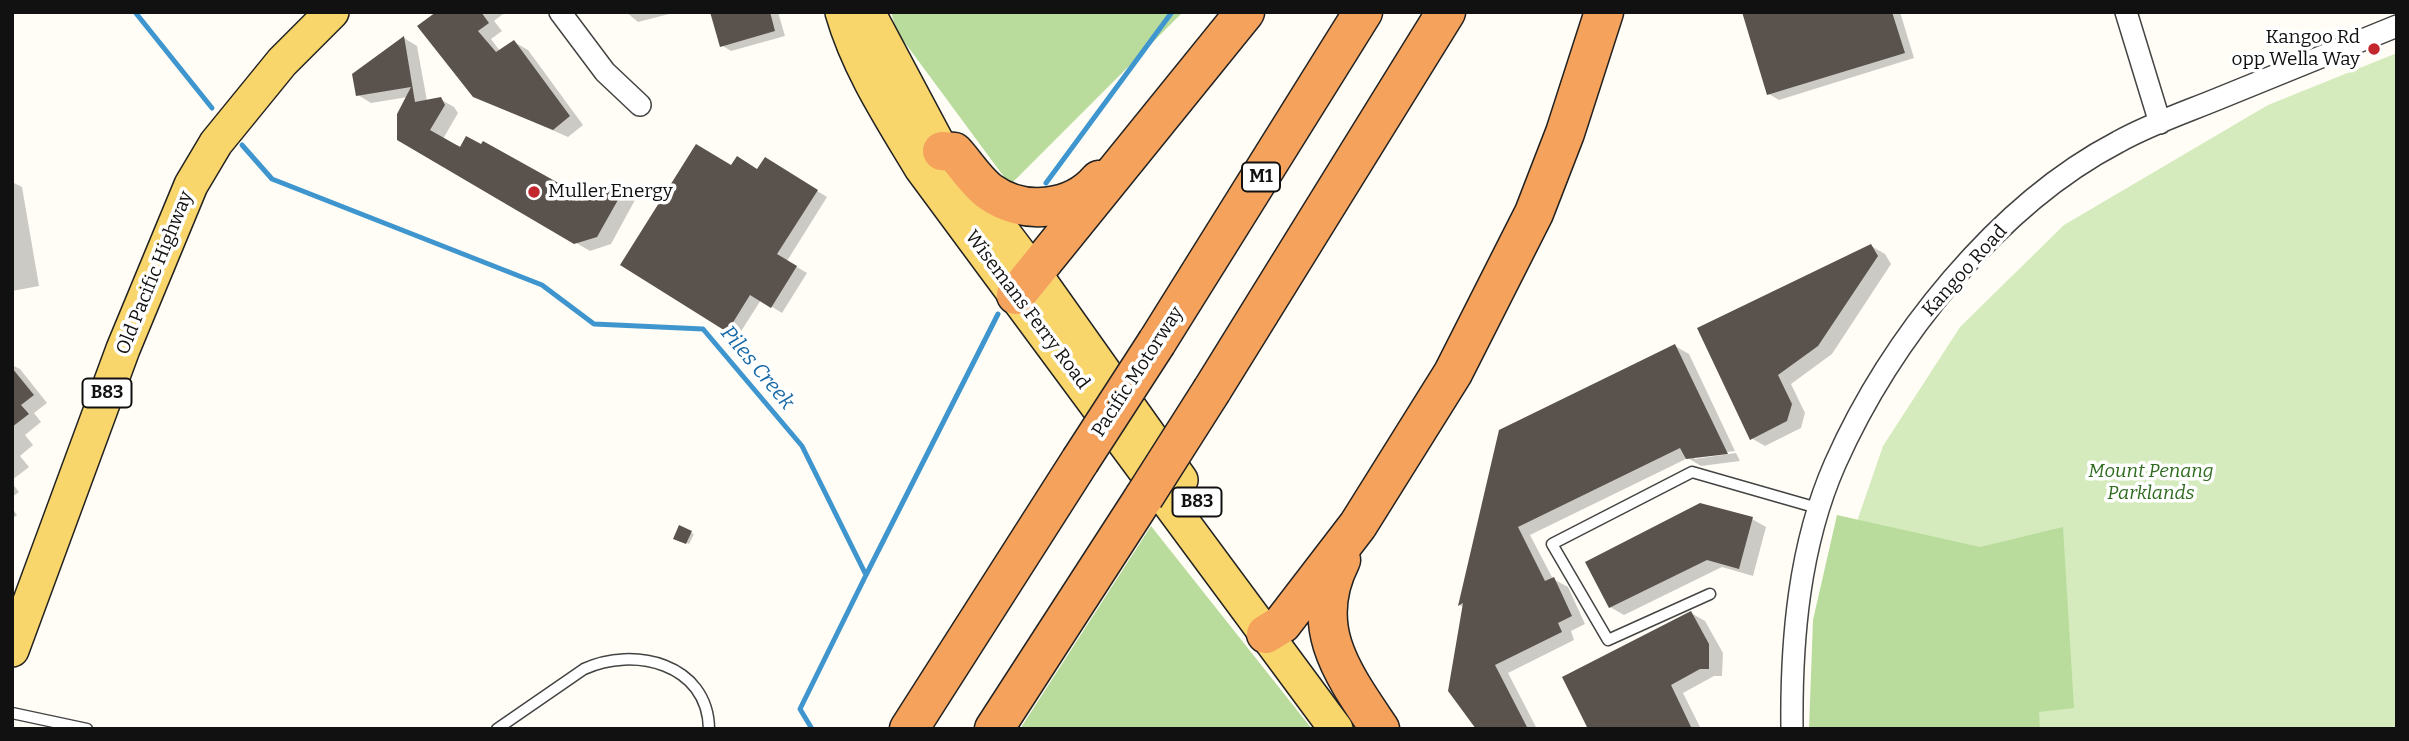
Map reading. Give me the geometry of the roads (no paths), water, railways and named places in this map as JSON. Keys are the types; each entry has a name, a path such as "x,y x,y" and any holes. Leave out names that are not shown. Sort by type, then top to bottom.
{"highway":[{"path":"1026,284 1245,12"},
{"path":"1274,629 1358,525 1453,373 1534,213 1565,133 1604,12"},
{"name":"Pacific Motorway","path":"912,725 1363,17"},
{"path":"994,729 1212,390 1430,31"},
{"path":"942,151 954,152 988,191 999,198 1027,206 1048,207 1071,202 1089,192 1132,141 1140,142"},
{"path":"1358,525 1359,532 1330,585 1326,617 1331,645 1340,665 1380,729"}],"main road":[{"name":"Old Pacific Highway","path":"12,650 123,349 191,185 216,143 282,62 332,12"},
{"name":"Wisemans Ferry Road","path":"842,12 849,35 883,105 921,168 1026,284"},
{"name":"Wisemans Ferry Road","path":"868,12 942,151 1026,284 1274,629 1336,729"},
{"name":"Wisemans Ferry Road","path":"1274,629 1361,729"}],"street":[{"path":"559,12 605,72 640,105"},
{"path":"2126,12 2160,123"},
{"name":"Kangoo Road","path":"1792,729 1796,622 1804,569 1835,465 1879,382 1942,292 1994,236 2066,174 2119,141 2397,26"}],"lane":[{"path":"1710,594 1608,640 1552,544 1692,472 1821,509"},
{"path":"497,729 584,669 623,657 663,664 685,677 704,703 709,729"},
{"path":"12,713 87,729"}],"waterway":[{"name":"Piles Creek","path":"135,12 212,108"},
{"path":"1046,183 1172,12"},
{"name":"Piles Creek","path":"242,145 272,179 542,285 594,324 703,329 802,446 866,575 800,709 812,729"},
{"path":"866,575 998,314"}],"place":[{"name":"Kangoo Rd opp Wella Way","path":"2374,49"},
{"name":"Muller Energy","path":"534,192"}],"park label":[{"name":"Mount Penang Parklands","path":"2151,483"}]}
